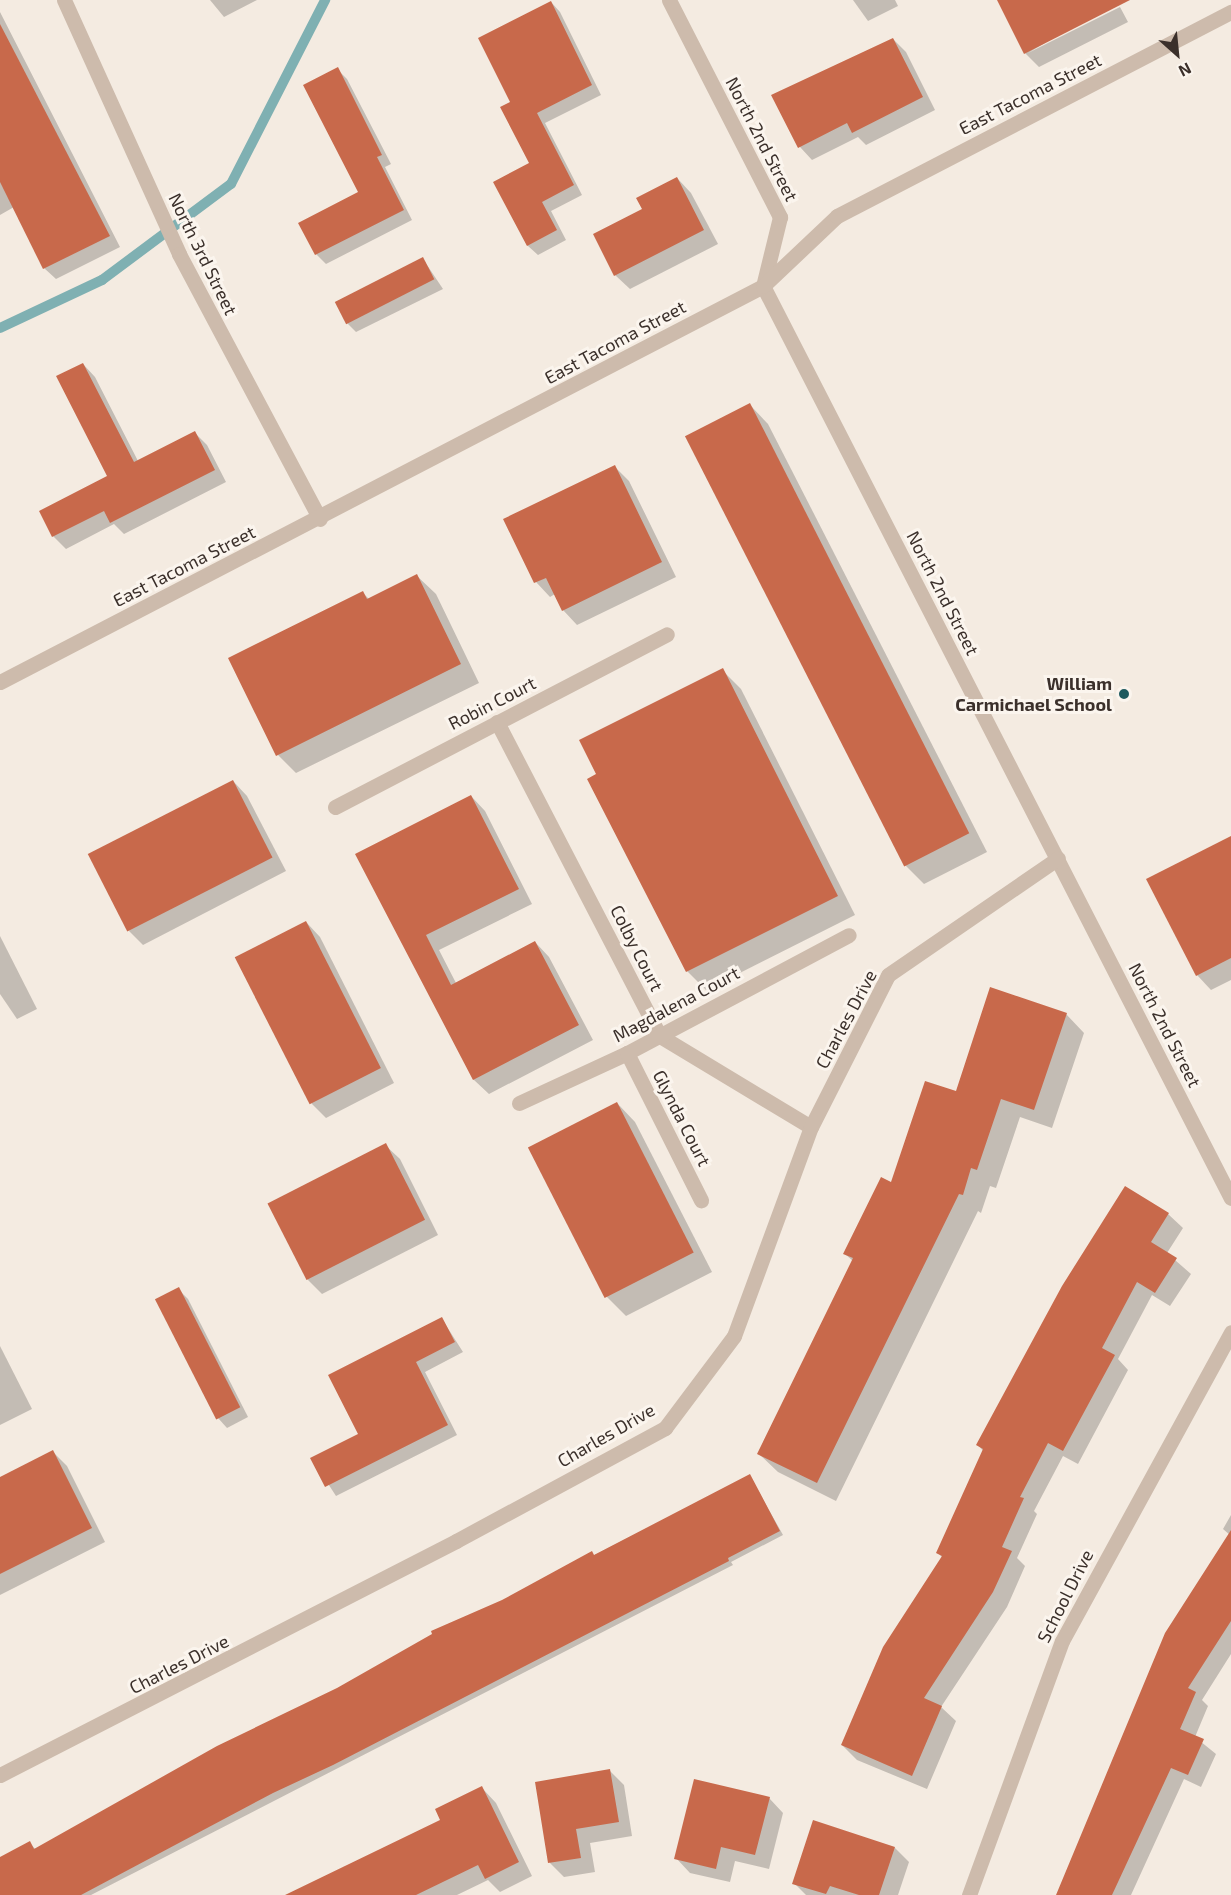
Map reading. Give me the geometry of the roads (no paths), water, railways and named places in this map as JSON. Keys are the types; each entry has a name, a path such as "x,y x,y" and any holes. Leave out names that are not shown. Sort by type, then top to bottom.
{"street":[{"name":"North 3rd Street","path":"64,0 179,254 320,519"},
{"name":"North 2nd Street","path":"669,0 780,217 763,286 1059,858 1231,1198"},
{"name":"East Tacoma Street","path":"0,682 320,519 763,286 837,216 1231,12"},
{"name":"Robin Court","path":"335,807 667,634"},
{"name":"Colby Court","path":"497,722 660,1036"},
{"name":"Charles Drive","path":"0,1775 456,1541 665,1428 734,1336 811,1128 888,975 1059,858"},
{"name":"Magdalena Court","path":"519,1103 627,1053 849,935"},
{"path":"660,1036 811,1128"},
{"name":"Glynda Court","path":"627,1053 701,1200"},
{"name":"School Drive","path":"969,1895 1062,1641 1231,1332"}],"waterway":[{"path":"0,328 102,280 231,184 325,0"}],"place":[{"name":"William Carmichael School","path":"1124,694"}]}
